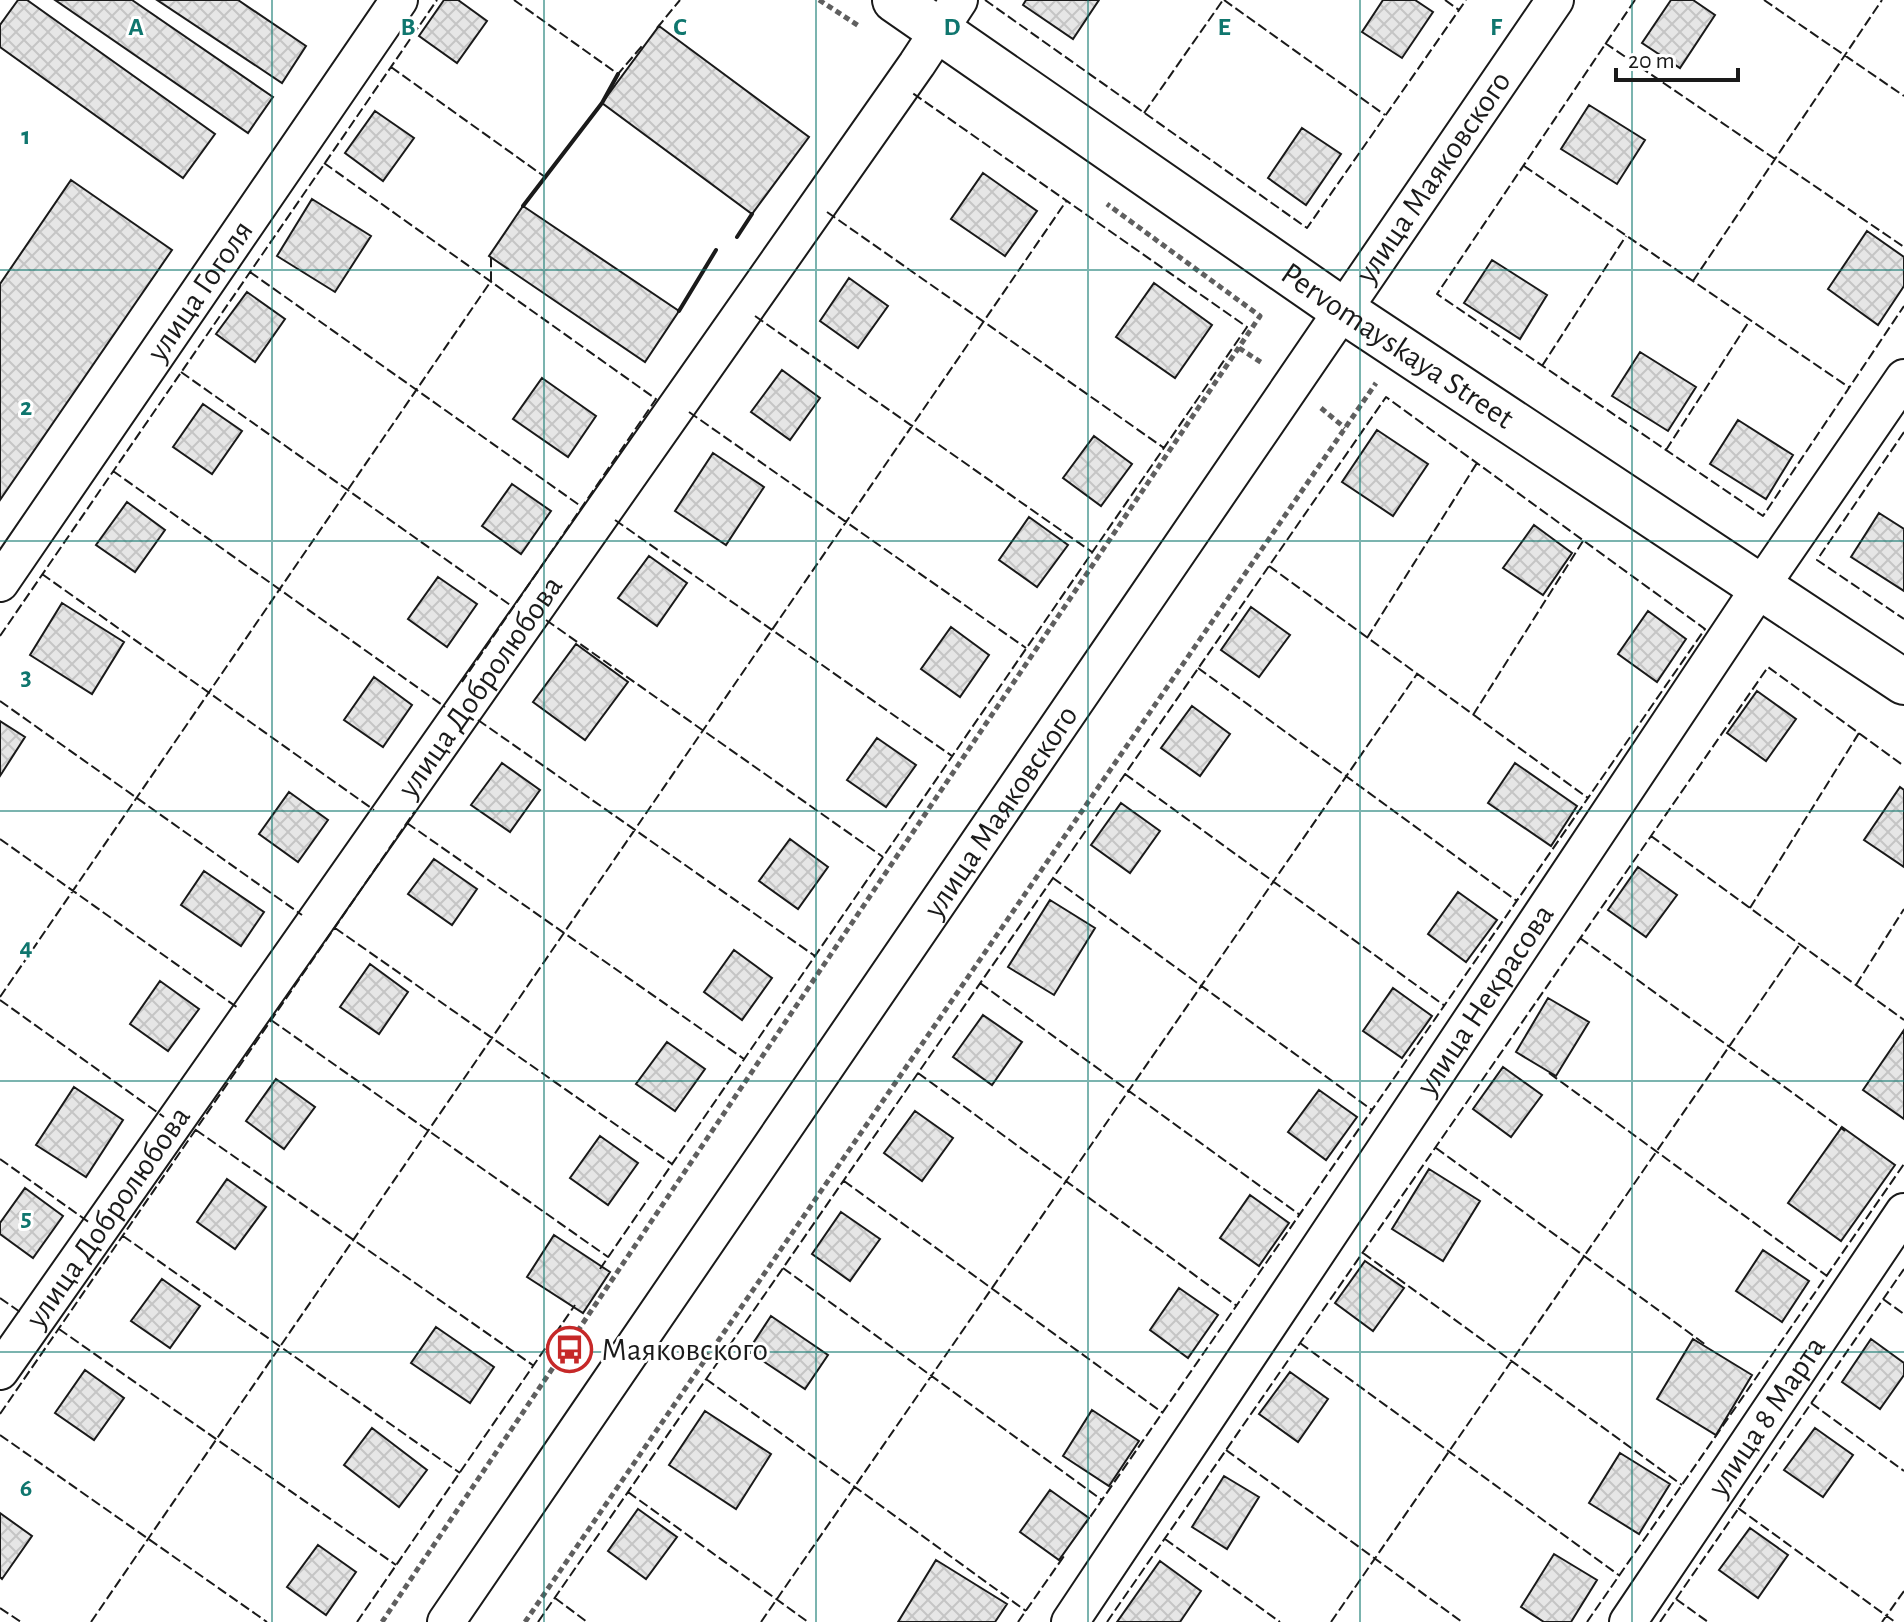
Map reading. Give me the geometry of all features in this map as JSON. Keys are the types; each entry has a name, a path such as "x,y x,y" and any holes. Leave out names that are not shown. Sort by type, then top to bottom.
{"street":[{"name":"улица Гоголя","path":"0,583 399,0"},
{"name":"Pervomayskaya Street","path":"895,0 1341,309 1904,682"},
{"name":"улица Маяковского","path":"446,1622 1555,0"},
{"name":"улица Добролюбова","path":"0,1371 938,31"},
{"name":"улица Некрасова","path":"1070,1622 1761,586 1904,378"},
{"name":"улица 8 Марта","path":"1628,1622 1904,1212"}],"path":[{"path":"819,0 938,31"},
{"path":"382,1622 1260,316 1095,195"},
{"path":"525,1622 1400,348"}],"building":[{"path":"18,0 27,0 215,134 183,178 0,47 0,25"},
{"path":"55,0 132,0 273,97 248,133"},
{"path":"157,0 238,0 306,46 282,83"},
{"path":"444,0 458,0 487,21 457,63 419,36"},
{"path":"1026,0 1099,0 1073,39 1023,5"},
{"path":"1383,0 1415,0 1433,12 1402,58 1362,32"},
{"path":"1671,0 1693,0 1715,15 1680,68 1642,43"},
{"path":"659,26 809,137 752,214 602,103"},
{"path":"1589,105 1645,140 1617,184 1561,149"},
{"path":"375,111 414,138 383,181 345,153"},
{"path":"1302,128 1341,154 1306,205 1268,178"},
{"path":"983,173 1037,211 1005,256 951,219"},
{"path":"71,180 172,250 0,500 0,284"},
{"path":"312,199 371,236 335,292 277,256"},
{"path":"523,206 679,311 645,362 489,256"},
{"path":"1867,231 1904,257 1904,286 1878,325 1828,289"},
{"path":"1492,260 1547,295 1520,339 1464,303"},
{"path":"849,278 888,306 858,348 820,321"},
{"path":"1154,283 1212,325 1175,378 1116,337"},
{"path":"247,292 285,319 255,362 216,334"},
{"path":"1640,352 1696,387 1668,431 1612,396"},
{"path":"782,370 820,398 790,440 751,412"},
{"path":"542,378 596,416 568,457 513,419"},
{"path":"203,404 242,431 212,474 173,447"},
{"path":"1738,420 1793,455 1766,499 1710,464"},
{"path":"1377,430 1428,464 1393,516 1342,482"},
{"path":"1094,436 1132,464 1101,506 1063,478"},
{"path":"713,453 764,487 726,545 675,511"},
{"path":"512,484 551,511 521,554 482,526"},
{"path":"127,502 165,530 135,572 96,545"},
{"path":"1879,513 1904,529 1904,591 1851,557"},
{"path":"1029,517 1068,545 1037,587 999,560"},
{"path":"1534,525 1572,553 1543,595 1503,568"},
{"path":"649,556 687,583 657,626 618,598"},
{"path":"438,577 477,604 447,647 408,619"},
{"path":"62,603 124,642 92,694 30,655"},
{"path":"1251,607 1290,635 1259,677 1221,650"},
{"path":"1648,611 1686,639 1657,682 1618,654"},
{"path":"951,627 989,655 960,697 921,669"},
{"path":"576,644 628,682 585,740 533,702"},
{"path":"374,677 412,705 383,747 344,720"},
{"path":"1757,691 1796,719 1766,761 1727,733"},
{"path":"1192,706 1230,734 1200,776 1161,748"},
{"path":"0,721 25,737 0,776"},
{"path":"877,738 916,765 886,807 847,780"},
{"path":"502,763 540,790 510,832 471,805"},
{"path":"1515,763 1577,806 1551,846 1488,803"},
{"path":"1900,787 1904,790 1904,867 1864,840"},
{"path":"289,792 328,820 298,862 259,834"},
{"path":"1121,803 1160,831 1130,873 1091,845"},
{"path":"790,839 828,867 798,909 759,881"},
{"path":"434,859 477,889 452,925 408,894"},
{"path":"1638,867 1677,895 1646,937 1608,910"},
{"path":"204,871 264,912 241,946 181,905"},
{"path":"1458,892 1497,920 1466,962 1428,934"},
{"path":"1050,900 1095,928 1054,995 1008,967"},
{"path":"734,950 772,978 742,1020 704,992"},
{"path":"370,964 408,992 379,1034 340,1007"},
{"path":"160,981 199,1009 168,1051 130,1024"},
{"path":"1393,988 1432,1016 1402,1058 1363,1031"},
{"path":"1548,998 1589,1022 1556,1076 1516,1052"},
{"path":"983,1015 1022,1042 992,1085 953,1057"},
{"path":"1904,1030 1904,1119 1863,1090"},
{"path":"667,1042 705,1069 675,1111 636,1084"},
{"path":"1503,1067 1542,1095 1511,1137 1473,1109"},
{"path":"276,1079 315,1107 284,1149 246,1121"},
{"path":"74,1087 123,1120 86,1177 36,1145"},
{"path":"1319,1090 1357,1117 1326,1160 1288,1132"},
{"path":"915,1111 953,1138 922,1181 884,1153"},
{"path":"1842,1127 1895,1165 1841,1241 1788,1203"},
{"path":"600,1136 638,1163 608,1205 570,1178"},
{"path":"1429,1169 1480,1201 1443,1261 1392,1229"},
{"path":"227,1179 266,1207 235,1249 197,1222"},
{"path":"25,1188 63,1216 33,1258 0,1234 0,1223"},
{"path":"1250,1195 1289,1223 1259,1266 1220,1238"},
{"path":"841,1212 880,1239 850,1281 812,1254"},
{"path":"554,1235 610,1272 583,1313 527,1277"},
{"path":"1763,1250 1809,1281 1782,1322 1736,1291"},
{"path":"1365,1261 1404,1288 1373,1331 1335,1303"},
{"path":"162,1279 200,1306 170,1348 131,1321"},
{"path":"1179,1288 1218,1315 1188,1358 1150,1330"},
{"path":"771,1316 828,1355 805,1389 748,1351"},
{"path":"436,1327 494,1367 470,1403 411,1363"},
{"path":"1693,1339 1752,1375 1716,1435 1657,1399"},
{"path":"1871,1339 1904,1363 1904,1375 1880,1409 1842,1382"},
{"path":"85,1370 124,1398 94,1440 55,1413"},
{"path":"1290,1372 1328,1399 1298,1442 1259,1414"},
{"path":"1092,1410 1139,1441 1109,1486 1063,1456"},
{"path":"705,1411 771,1454 736,1509 669,1465"},
{"path":"372,1428 427,1470 399,1507 344,1465"},
{"path":"1815,1428 1853,1455 1823,1497 1784,1470"},
{"path":"1620,1453 1670,1484 1639,1534 1589,1503"},
{"path":"1224,1476 1259,1497 1227,1549 1192,1527"},
{"path":"1050,1490 1089,1518 1059,1560 1020,1532"},
{"path":"638,1509 677,1537 646,1579 608,1551"},
{"path":"0,1513 32,1536 2,1579 0,1577"},
{"path":"1750,1528 1788,1555 1758,1598 1719,1570"},
{"path":"318,1545 356,1572 326,1615 287,1587"},
{"path":"1554,1554 1597,1580 1571,1622 1544,1622 1521,1607"},
{"path":"936,1560 1007,1604 995,1622 898,1622"},
{"path":"1160,1561 1201,1591 1180,1622 1117,1622"}],"fence":[{"path":"0,636 437,0"},
{"path":"514,0 618,74 642,46"},
{"path":"657,28 680,0"},
{"path":"985,0 1307,228 1466,0"},
{"path":"1144,113 1223,0"},
{"path":"1224,0 1385,115"},
{"path":"1445,0 1459,10"},
{"path":"1635,0 1437,294 1763,516 1904,306"},
{"path":"1764,0 1904,96"},
{"path":"1693,281 1882,0"},
{"path":"1605,43 1904,247"},
{"path":"391,67 545,177"},
{"path":"600,1269 1247,327 911,92"},
{"path":"324,163 656,399 462,682"},
{"path":"1524,166 1850,388"},
{"path":"91,1622 1067,200"},
{"path":"827,212 1164,448"},
{"path":"1542,366 1626,236"},
{"path":"0,997 491,281 491,254"},
{"path":"250,272 582,507"},
{"path":"755,316 1092,552"},
{"path":"1666,450 1750,320"},
{"path":"181,372 513,607"},
{"path":"538,1622 1386,397 1705,629 1086,1523"},
{"path":"689,412 1026,648"},
{"path":"1904,432 1817,560 1904,619"},
{"path":"1367,638 1477,463"},
{"path":"113,471 445,707"},
{"path":"615,520 952,756"},
{"path":"1473,715 1583,541"},
{"path":"1269,566 1588,798"},
{"path":"42,574 374,810"},
{"path":"546,620 883,857"},
{"path":"1107,1622 1768,667 1904,766"},
{"path":"1198,668 1517,901"},
{"path":"761,1622 1417,674"},
{"path":"0,701 302,915"},
{"path":"478,720 815,956"},
{"path":"1750,908 1859,733"},
{"path":"1125,774 1445,1006"},
{"path":"0,1414 415,811"},
{"path":"407,823 744,1059"},
{"path":"1651,836 1904,1020"},
{"path":"0,839 238,1008"},
{"path":"1053,878 1372,1110"},
{"path":"1856,985 1904,909"},
{"path":"335,928 672,1164"},
{"path":"1580,938 1845,1131"},
{"path":"1331,1622 1800,944"},
{"path":"980,983 1300,1215"},
{"path":"0,1000 164,1117"},
{"path":"271,1020 608,1257"},
{"path":"918,1073 1237,1306"},
{"path":"1549,1073 1827,1276"},
{"path":"196,1130 534,1366"},
{"path":"1436,1148 1706,1345"},
{"path":"0,1159 90,1223"},
{"path":"1587,1622 1904,1164"},
{"path":"844,1181 1163,1413"},
{"path":"123,1236 460,1473"},
{"path":"1363,1253 1682,1485"},
{"path":"783,1268 1102,1500"},
{"path":"1660,1622 1904,1269"},
{"path":"0,1298 23,1314"},
{"path":"1883,1299 1904,1314"},
{"path":"357,1622 575,1305"},
{"path":"59,1329 396,1565"},
{"path":"1300,1343 1620,1576"},
{"path":"706,1379 1026,1611"},
{"path":"1811,1403 1904,1471"},
{"path":"0,1435 267,1622"},
{"path":"1226,1450 1462,1622"},
{"path":"628,1492 808,1622"},
{"path":"1738,1508 1895,1622"},
{"path":"1165,1539 1280,1622"},
{"path":"1018,1622 1064,1556"},
{"path":"1882,1622 1904,1591"},
{"path":"555,1598 587,1622"},
{"path":"1676,1599 1708,1622"},
{"path":"0,1608 21,1622"}],"wall":[{"path":"523,206 602,103 618,74"},
{"path":"737,237 752,214"},
{"path":"679,311 716,250"}],"place":[{"name":"Маяковского","path":"570,1350"}]}
